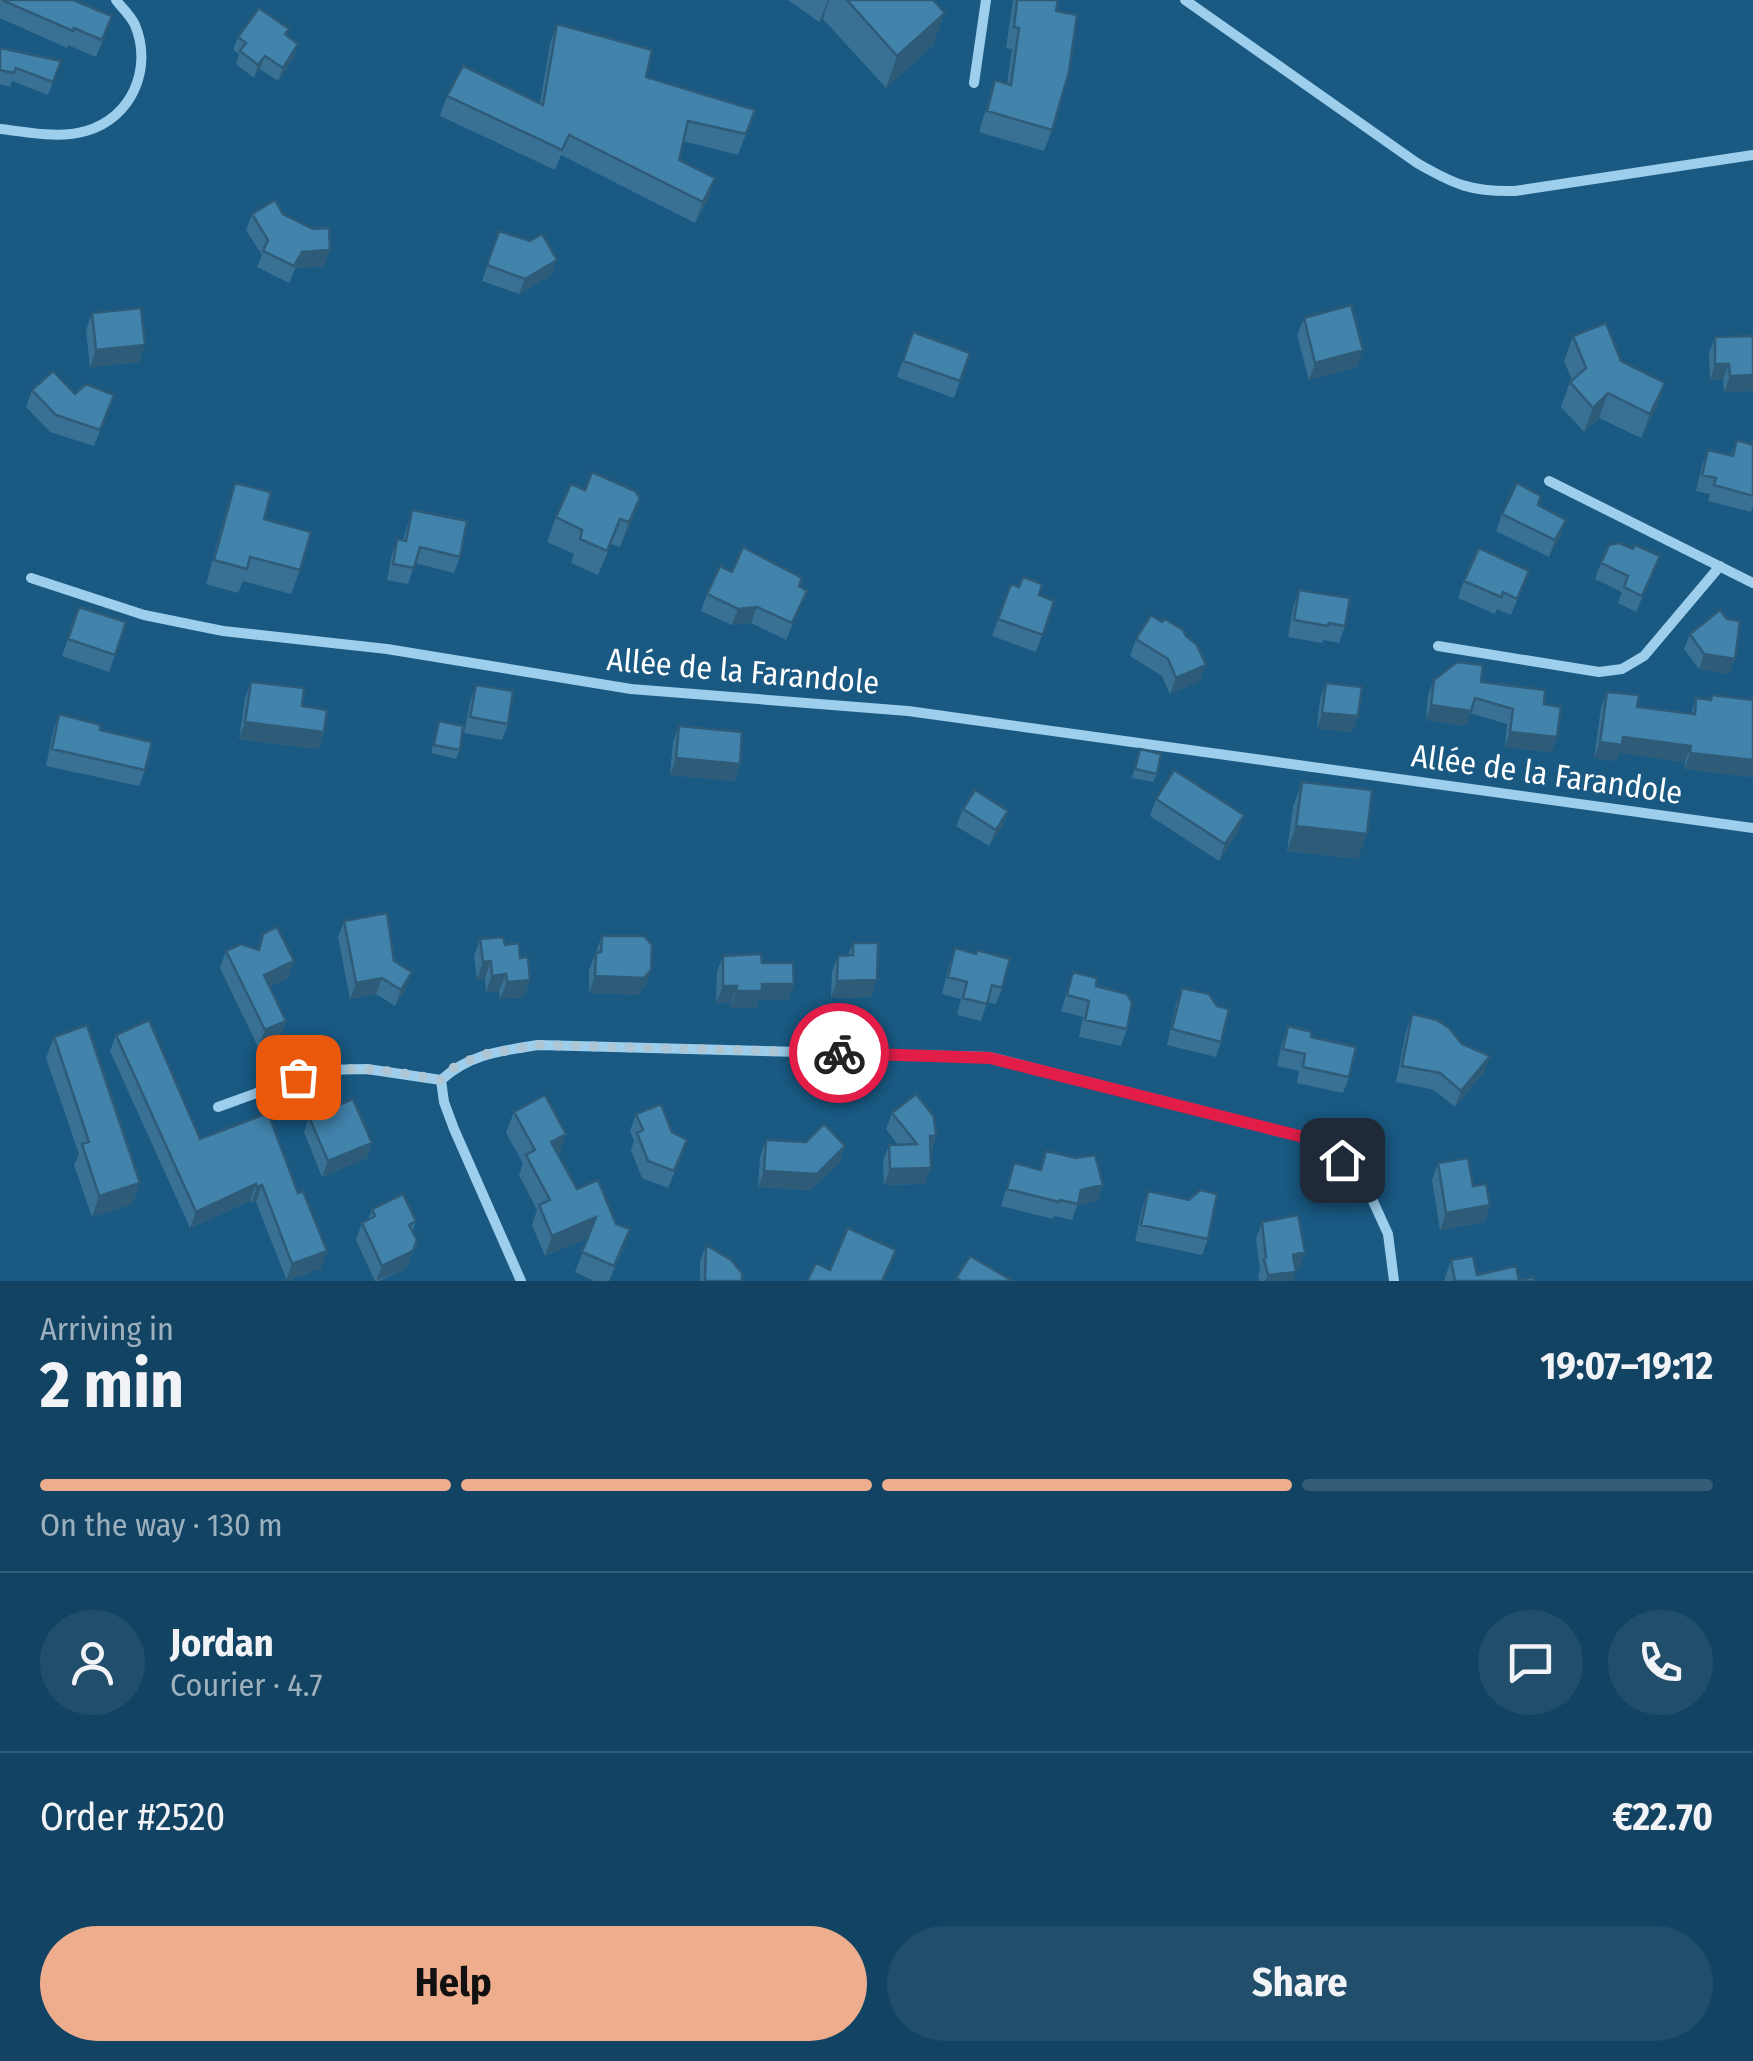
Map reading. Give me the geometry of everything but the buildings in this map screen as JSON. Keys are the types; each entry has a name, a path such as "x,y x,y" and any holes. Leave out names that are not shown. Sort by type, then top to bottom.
{"street":[{"path":"0,129 50,135 84,132 105,123 129,102 139,82 142,50 134,21 116,0"},
{"path":"974,83 986,0"},
{"path":"1185,0 1450,183 1484,192 1516,191 1753,155"},
{"path":"1548,481 1753,582"},
{"path":"1438,646 1600,672 1622,669 1644,656 1720,566"},
{"name":"Allée de la Farandole","path":"31,578 144,616 223,631 386,649 631,689 908,710 1753,828"},
{"path":"218,1108 320,1070 367,1069 440,1080 457,1065 487,1054 538,1045 990,1058 1323,1142 1362,1177 1388,1234 1394,1281"},
{"path":"440,1080 454,1129 521,1281"}],"way so far":[{"path":"298,1077 320,1070 367,1069 440,1080 457,1065 487,1054 538,1045 839,1053"}],"route":[{"path":"839,1053 990,1058 1323,1142 1342,1160"}]}
